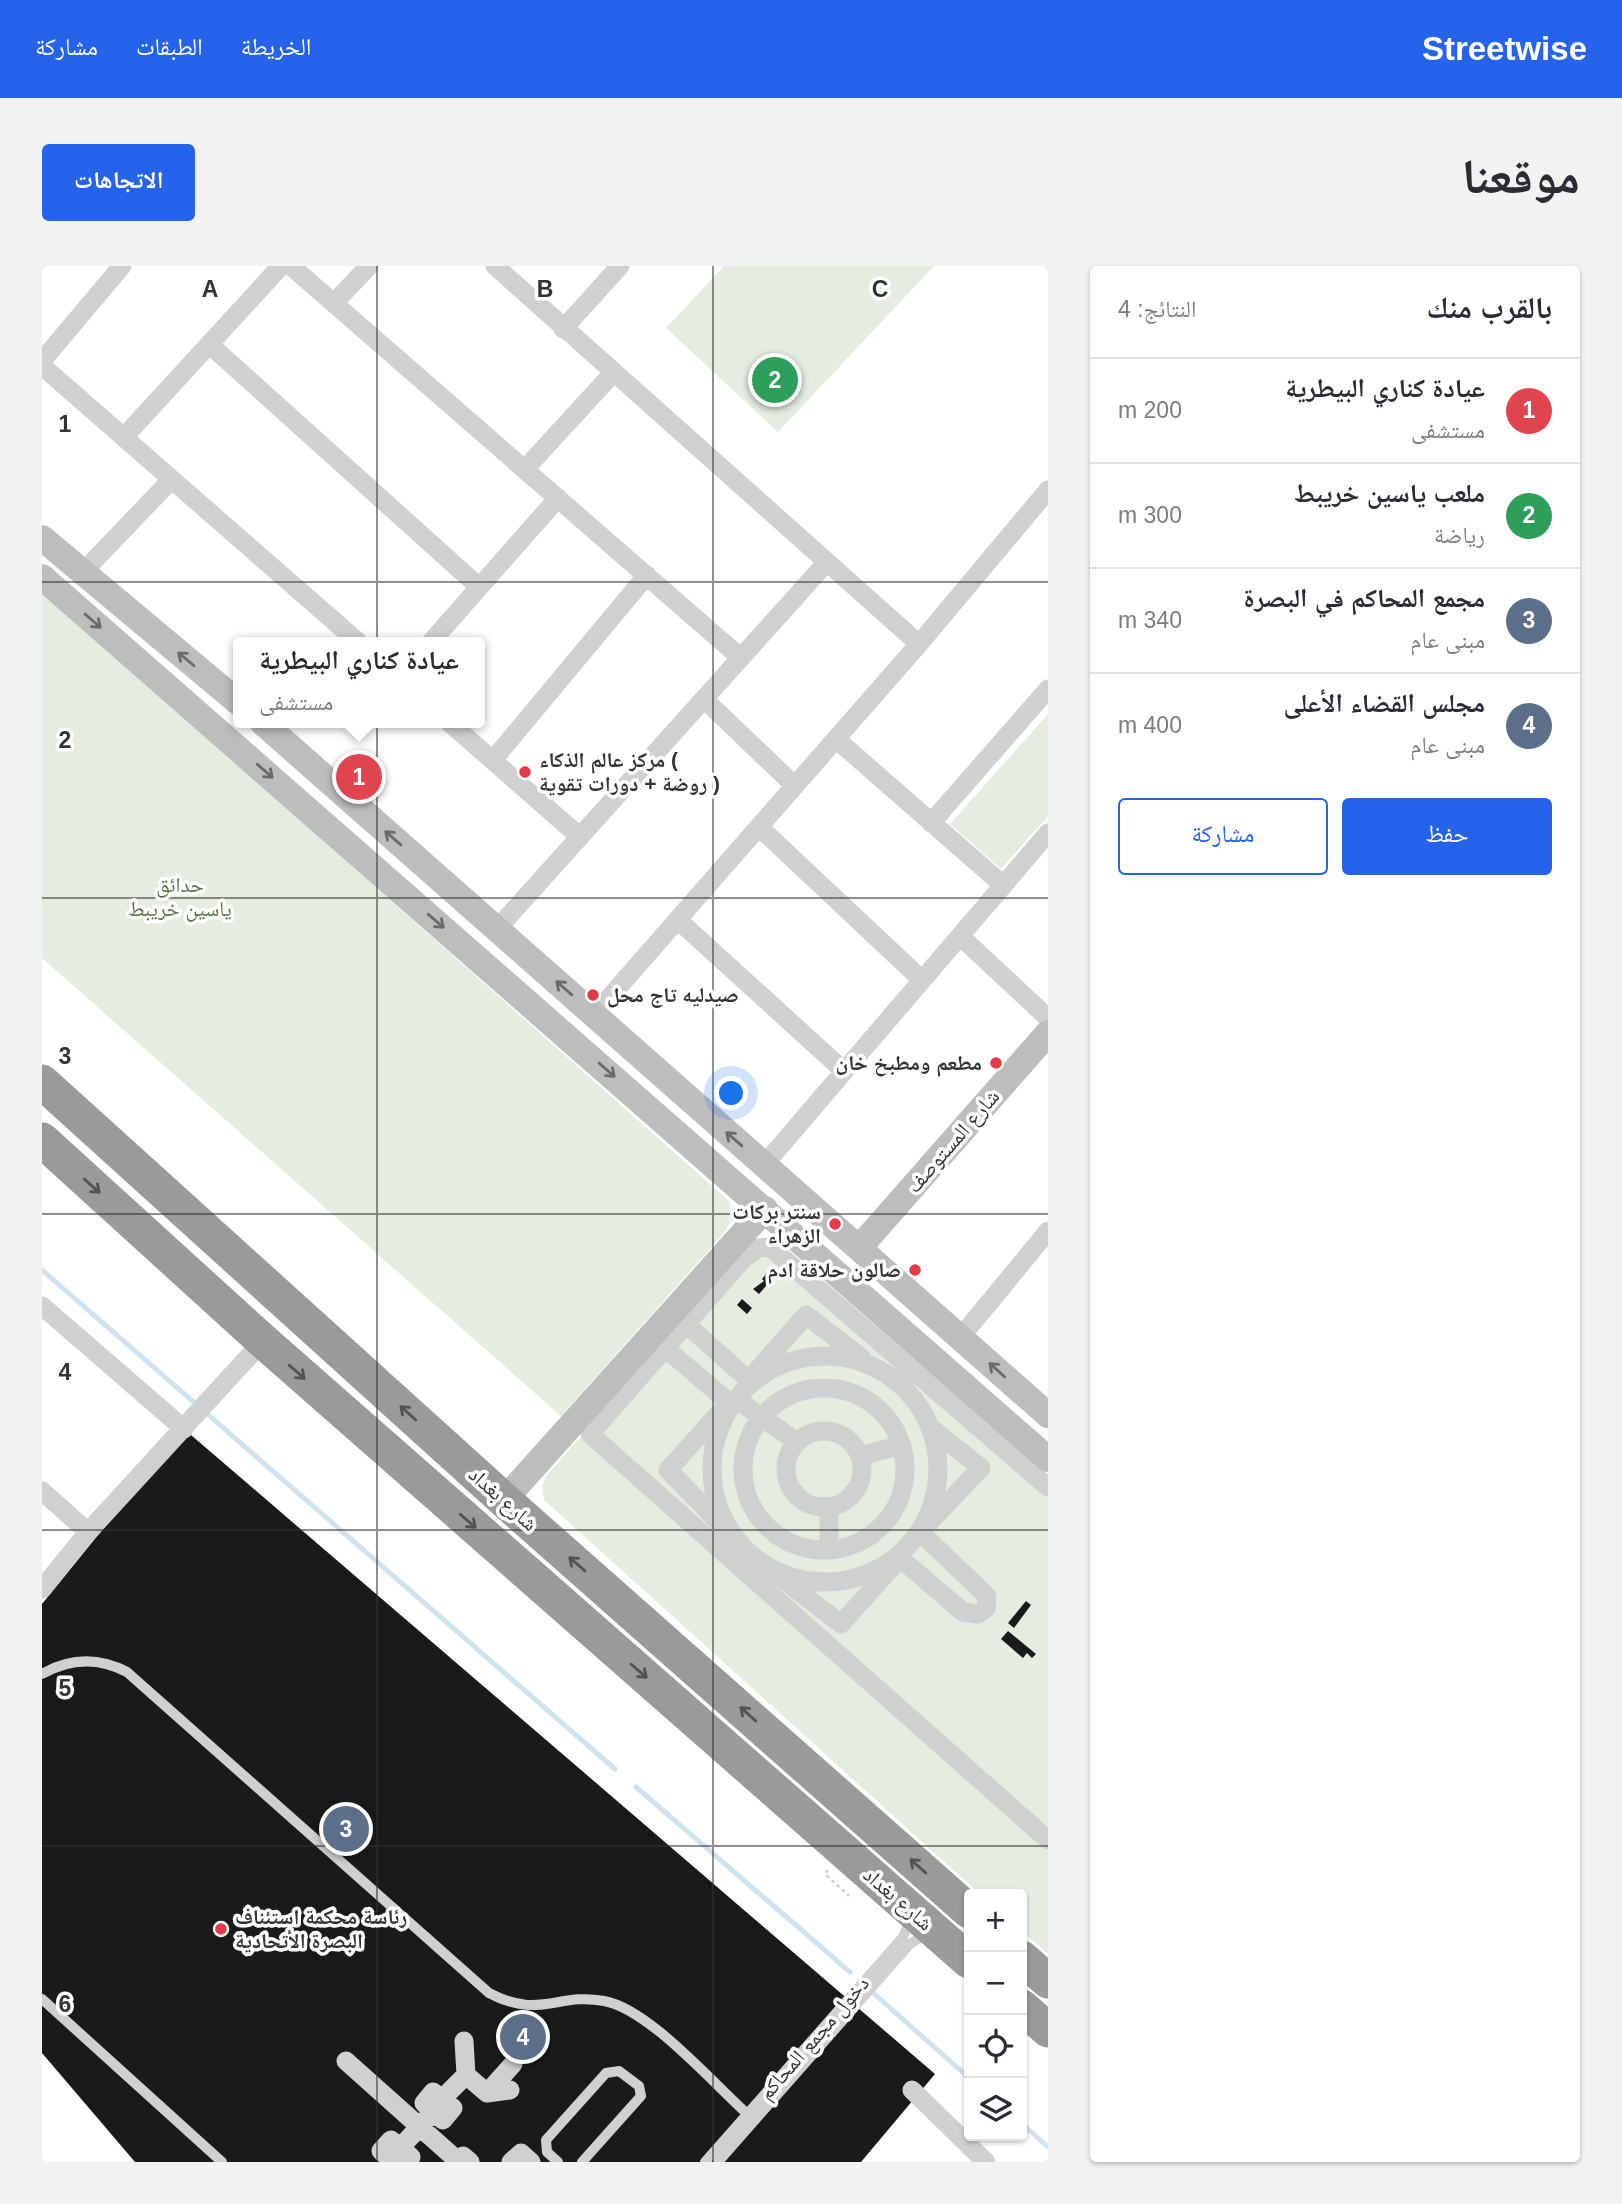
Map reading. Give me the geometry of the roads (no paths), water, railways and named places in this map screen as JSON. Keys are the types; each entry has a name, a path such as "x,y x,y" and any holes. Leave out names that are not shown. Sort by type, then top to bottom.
{"highway":[{"name":"شارع بغداد","path":"42,1082 505,1500 964,1907"},
{"name":"شارع بغداد","path":"42,1140 263,1341 964,1956"},
{"path":"1027,1962 1048,1981"},
{"path":"1027,2011 1048,2030"}],"street":[{"path":"122,266 42,363 352,637"},
{"path":"124,437 281,266"},
{"path":"291,266 741,657"},
{"path":"334,303 369,266"},
{"path":"495,266 919,644"},
{"path":"564,329 620,266"},
{"path":"209,344 478,586"},
{"path":"525,469 614,372"},
{"path":"83,572 172,480"},
{"path":"594,1015 836,740 1048,490"},
{"path":"434,637 558,498"},
{"path":"42,538 233,698"},
{"path":"497,929 827,562"},
{"path":"493,760 646,575"},
{"path":"42,577 1048,1459"},
{"path":"931,823 1048,689"},
{"path":"704,699 795,786"},
{"path":"276,728 497,929 1038,1407 1007,1423"},
{"path":"456,728 580,837"},
{"path":"836,740 1003,885"},
{"path":"759,827 922,980"},
{"path":"764,1165 1048,833"},
{"path":"678,920 844,1071"},
{"path":"960,936 1048,1018"},
{"name":"شارع المستوصف","path":"859,1248 1048,1033"},
{"path":"632,1092 654,1068"},
{"path":"505,1500 765,1209"},
{"path":"960,1338 1047,1235"},
{"path":"1048,1487 770,1247 759,1248 743,1259 590,1434 1048,1840"},
{"path":"42,1306 190,1424"},
{"path":"806,1315 871,1365 904,1387 931,1427 981,1468 921,1530 841,1624 750,1554 668,1470 732,1402 806,1315"},
{"path":"686,1324 750,1381"},
{"path":"42,1589 88,1531 214,1398 263,1341"},
{"path":"665,1348 732,1402 763,1416 797,1442"},
{"path":"750,1381 771,1369 810,1356 831,1355 871,1365"},
{"path":"878,1409 904,1387"},
{"path":"820,1388 851,1392 878,1409 889,1420 902,1445 905,1480 884,1522 860,1541 829,1549 797,1545 774,1532 751,1504 743,1473 748,1442 763,1416 789,1396 820,1388"},
{"path":"732,1402 718,1431 712,1475 723,1518 750,1554 787,1575 829,1582 871,1572 900,1558 964,1612 978,1614 986,1608 988,1596 921,1530 884,1522"},
{"path":"921,1530 936,1492 939,1470 931,1427"},
{"path":"816,1432 834,1432 850,1441 860,1456 862,1474 856,1491 842,1503 829,1507 806,1503 788,1482 786,1463 797,1442 816,1432"},
{"path":"860,1456 902,1445"},
{"path":"42,1491 88,1531"},
{"path":"829,1507 829,1549"},
{"path":"884,1522 894,1561"},
{"path":"750,1554 774,1532"},
{"path":"346,2061 431,2112 458,2161 463,2156 470,2162"},
{"path":"396,2159 467,2064 487,2093"},
{"path":"487,2093 513,2064"},
{"path":"487,2093 510,2090"},
{"path":"912,2090 986,2162"},
{"path":"511,2162 521,2153 531,2162"}],"lane":[{"path":"42,1674 64,1664 87,1661 108,1664 127,1672 489,1993 523,2006 547,2006 583,1999 620,2005 652,2025 750,2117"},
{"name":"دخول مجمع المحاكم","path":"705,2162 750,2117 903,1937 909,1924 910,1908"},
{"path":"718,2162 750,2117 910,1944 922,1935 936,1931"},
{"path":"42,1999 222,2162"},
{"path":"558,2162 547,2152 546,2140 606,2073 619,2071 639,2086 641,2096 582,2162"}],"waterway":[{"path":"42,1270 615,1769"},
{"path":"636,1787 850,1972"},
{"path":"870,1990 964,2074"},
{"path":"1027,2128 1048,2147"}],"place":[{"name":"ملعب ياسين خريبط","path":"775,380"},
{"name":"مركز عالم الذكاء ( روضة + دورات تقوية )","path":"525,772"},
{"name":"عيادة كناري البيطرية","path":"359,777"},
{"name":"صيدليه تاج محل","path":"593,995"},
{"name":"مطعم ومطبخ خان","path":"996,1063"},
{"name":"سنتر بركات الزهراء","path":"835,1224"},
{"name":"صالون حلاقة ادم","path":"915,1270"},
{"name":"مجمع المحاكم في البصرة","path":"346,1829"},
{"name":"رئاسة محكمة استئناف البصرة الأتحادية","path":"221,1929"},
{"name":"مجلس القضاء الأعلى","path":"523,2037"}],"park label":[{"name":"حدائق ياسين خريبط","path":"180,897"}]}
